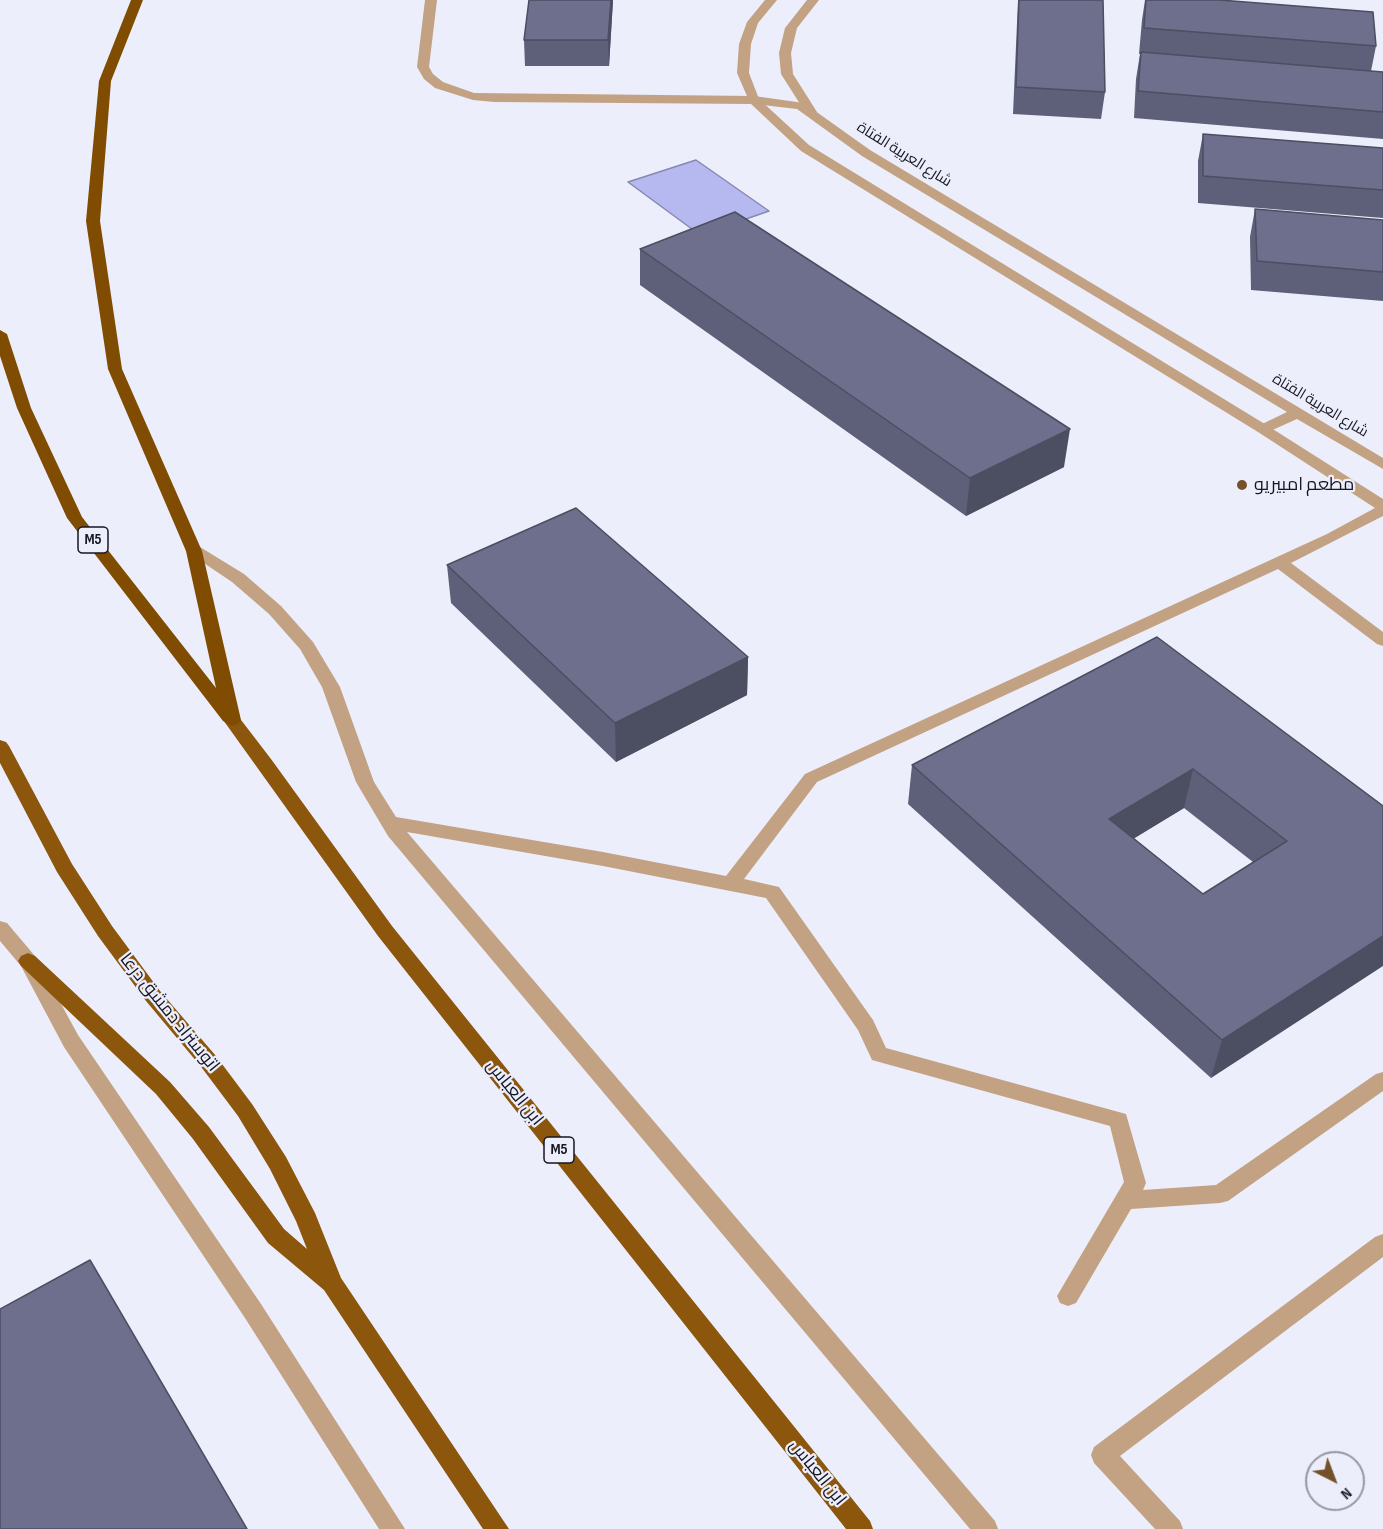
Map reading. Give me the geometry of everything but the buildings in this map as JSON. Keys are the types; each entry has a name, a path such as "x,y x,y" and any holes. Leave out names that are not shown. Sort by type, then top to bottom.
{"highway":[{"path":"137,0 105,81 93,221 115,369 194,551 232,720"},
{"name":"M5","path":"0,334 24,408 75,518 232,720"},
{"name":"ابن العباس","path":"232,720 385,931 861,1529"},
{"name":"اتوستراد دمشق درعا","path":"0,746 64,867 105,931 153,996 209,1062 245,1110 278,1162 307,1220 332,1283"},
{"path":"28,961 163,1088 201,1133 276,1236 332,1283 497,1529"}],"street":[{"name":"شارع العربية الفتاة","path":"431,0 423,67 428,76 439,85 454,91 494,98 754,100 800,106 812,112 866,153 1383,464"},
{"path":"730,884 811,778 1333,537 1383,508 1263,429 828,164 785,131 754,100 743,73 745,44 753,22 771,0"},
{"path":"812,112 787,74 785,53 791,28 813,0"},
{"path":"1263,429 1299,412"},
{"path":"194,551 238,578 268,603 307,646 331,687 365,783 390,823 434,879 986,1529"},
{"path":"1280,562 1383,640"},
{"path":"390,823 772,892 866,1026 879,1054 1119,1120 1136,1183 1068,1296"},
{"path":"0,928 28,961 71,1041 253,1311 393,1529"},
{"path":"1125,1200 1220,1194 1383,1080"},
{"path":"1171,1529 1103,1455 1383,1244"}],"water":[{"path":"696,160 769,211 700,235 628,182"}],"place":[{"name":"مطعم امبيريو","path":"1242,485"}]}
